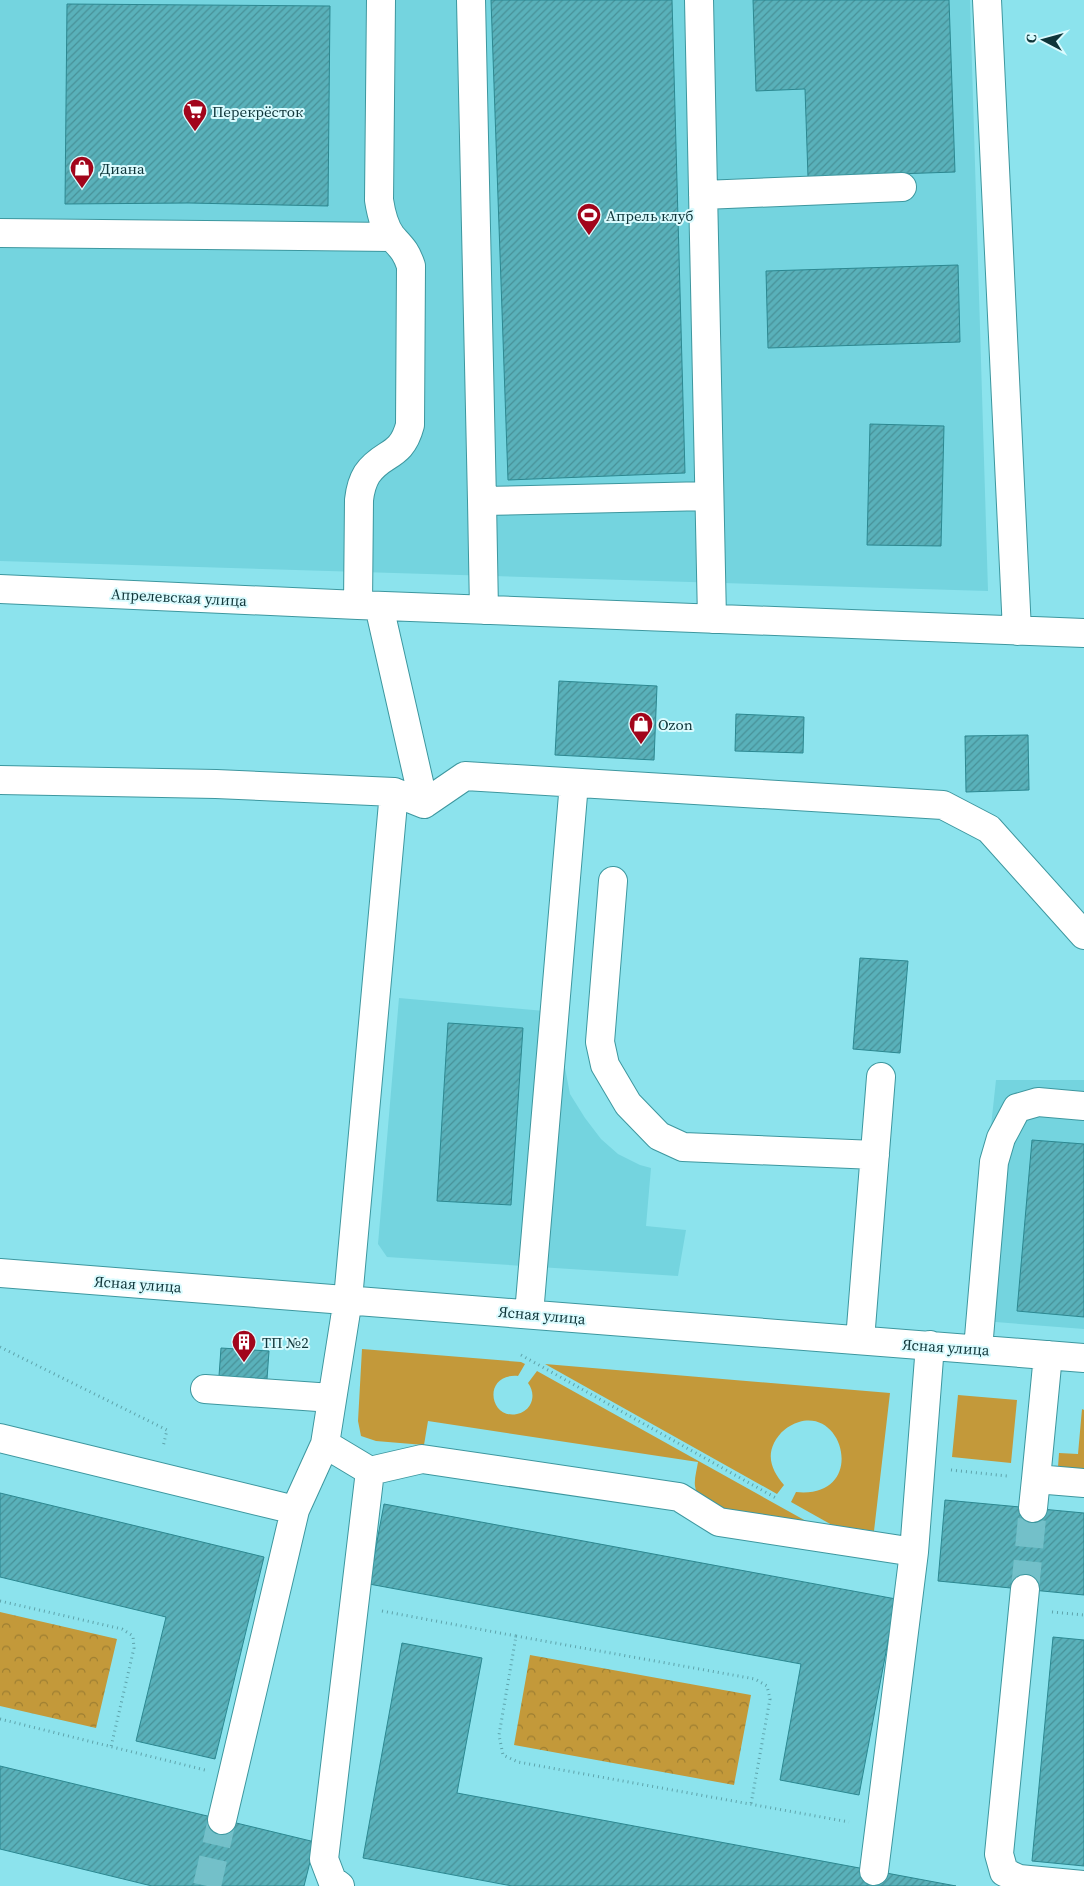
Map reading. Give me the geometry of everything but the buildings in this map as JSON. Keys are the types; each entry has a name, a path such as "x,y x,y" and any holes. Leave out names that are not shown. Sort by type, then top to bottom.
{"street":[{"path":"381,0 379,200 383,219 392,236 404,248 411,266 410,424 407,436 401,446 367,475 361,488 359,500 369,605 424,804"},
{"path":"471,0 484,610"},
{"path":"699,0 712,619"},
{"path":"987,0 1018,631"},
{"path":"703,195 902,187"},
{"path":"0,233 392,236"},
{"path":"482,501 709,496"},
{"name":"Апрелевская улица","path":"0,589 1084,633"},
{"path":"424,804 464,776 943,804 989,829 1084,936"},
{"path":"0,780 216,784 394,792 424,804"},
{"path":"529,1314 574,783"},
{"path":"222,1820 295,1510 324,1444 332,1398 348,1299 394,792"},
{"path":"613,881 600,1042 605,1065 628,1104 659,1136 683,1146 875,1155"},
{"path":"860,1340 881,1077"},
{"path":"978,1349 994,1162 1001,1138 1017,1108 1038,1102 1084,1106"},
{"name":"Ясная улица","path":"0,1273 1084,1358"},
{"path":"874,1871 914,1552 930,1345"},
{"path":"1033,1508 1048,1355"},
{"path":"205,1389 332,1398"},
{"path":"0,1438 295,1510"},
{"path":"324,1444 370,1472 422,1459 501,1470 679,1497 719,1522 914,1552"},
{"path":"340,1886 332,1880 324,1859 370,1472"},
{"path":"1036,1479 1084,1483"},
{"path":"1025,1589 999,1854 1004,1872 1019,1879 1084,1886"}],"path":[{"path":"0,1347 167,1430 156,1476"},
{"path":"521,1355 778,1500"},
{"path":"920,1467 1036,1479"},
{"path":"0,1601 122,1629 133,1636 134,1648 111,1747"},
{"path":"355,1606 755,1679 767,1686 770,1699 752,1804"},
{"path":"516,1636 499,1735 503,1755 518,1762 880,1827"},
{"path":"0,1719 232,1777"}],"shaded area":[{"path":"0,0 970,0 988,591 0,561"},
{"path":"399,998 567,1013 564,1063 570,1094 601,1139 618,1154 640,1165 651,1168 646,1226 686,1230 678,1276 387,1257 378,1244"},
{"path":"996,1080 1084,1080 1084,1329 970,1320"}],"green space":[{"path":"362,1349 521,1362 525,1364 518,1376 506,1377 494,1388 496,1404 500,1410 508,1414 517,1414 527,1408 532,1397 532,1391 528,1383 537,1371 806,1521 743,1513 710,1503 700,1496 695,1486 698,1462 428,1421 424,1445 376,1441 361,1436 358,1421"},
{"path":"545,1364 890,1393 874,1531 832,1525 791,1502 796,1492 818,1490 833,1482 840,1469 841,1454 837,1440 828,1428 815,1421 799,1422 791,1425 781,1433 774,1443 771,1455 772,1466 784,1485 777,1494"},
{"path":"958,1395 1017,1400 1011,1463 952,1457"},
{"path":"1082,1409 1084,1410 1084,1469 1058,1467 1059,1453 1078,1454"},
{"path":"0,1612 117,1639 96,1728 0,1706"},
{"path":"530,1655 751,1695 734,1785 514,1745"}],"tunnel":[{"path":"1025,1589 1033,1508"},
{"path":"207,1886 222,1820"}],"place":[{"name":"Перекрёсток","path":"195,132"},
{"name":"Диана","path":"82,189"},
{"name":"Апрель клуб","path":"589,236"},
{"name":"Ozon","path":"641,745"},
{"name":"ТП №2","path":"244,1363"}]}
